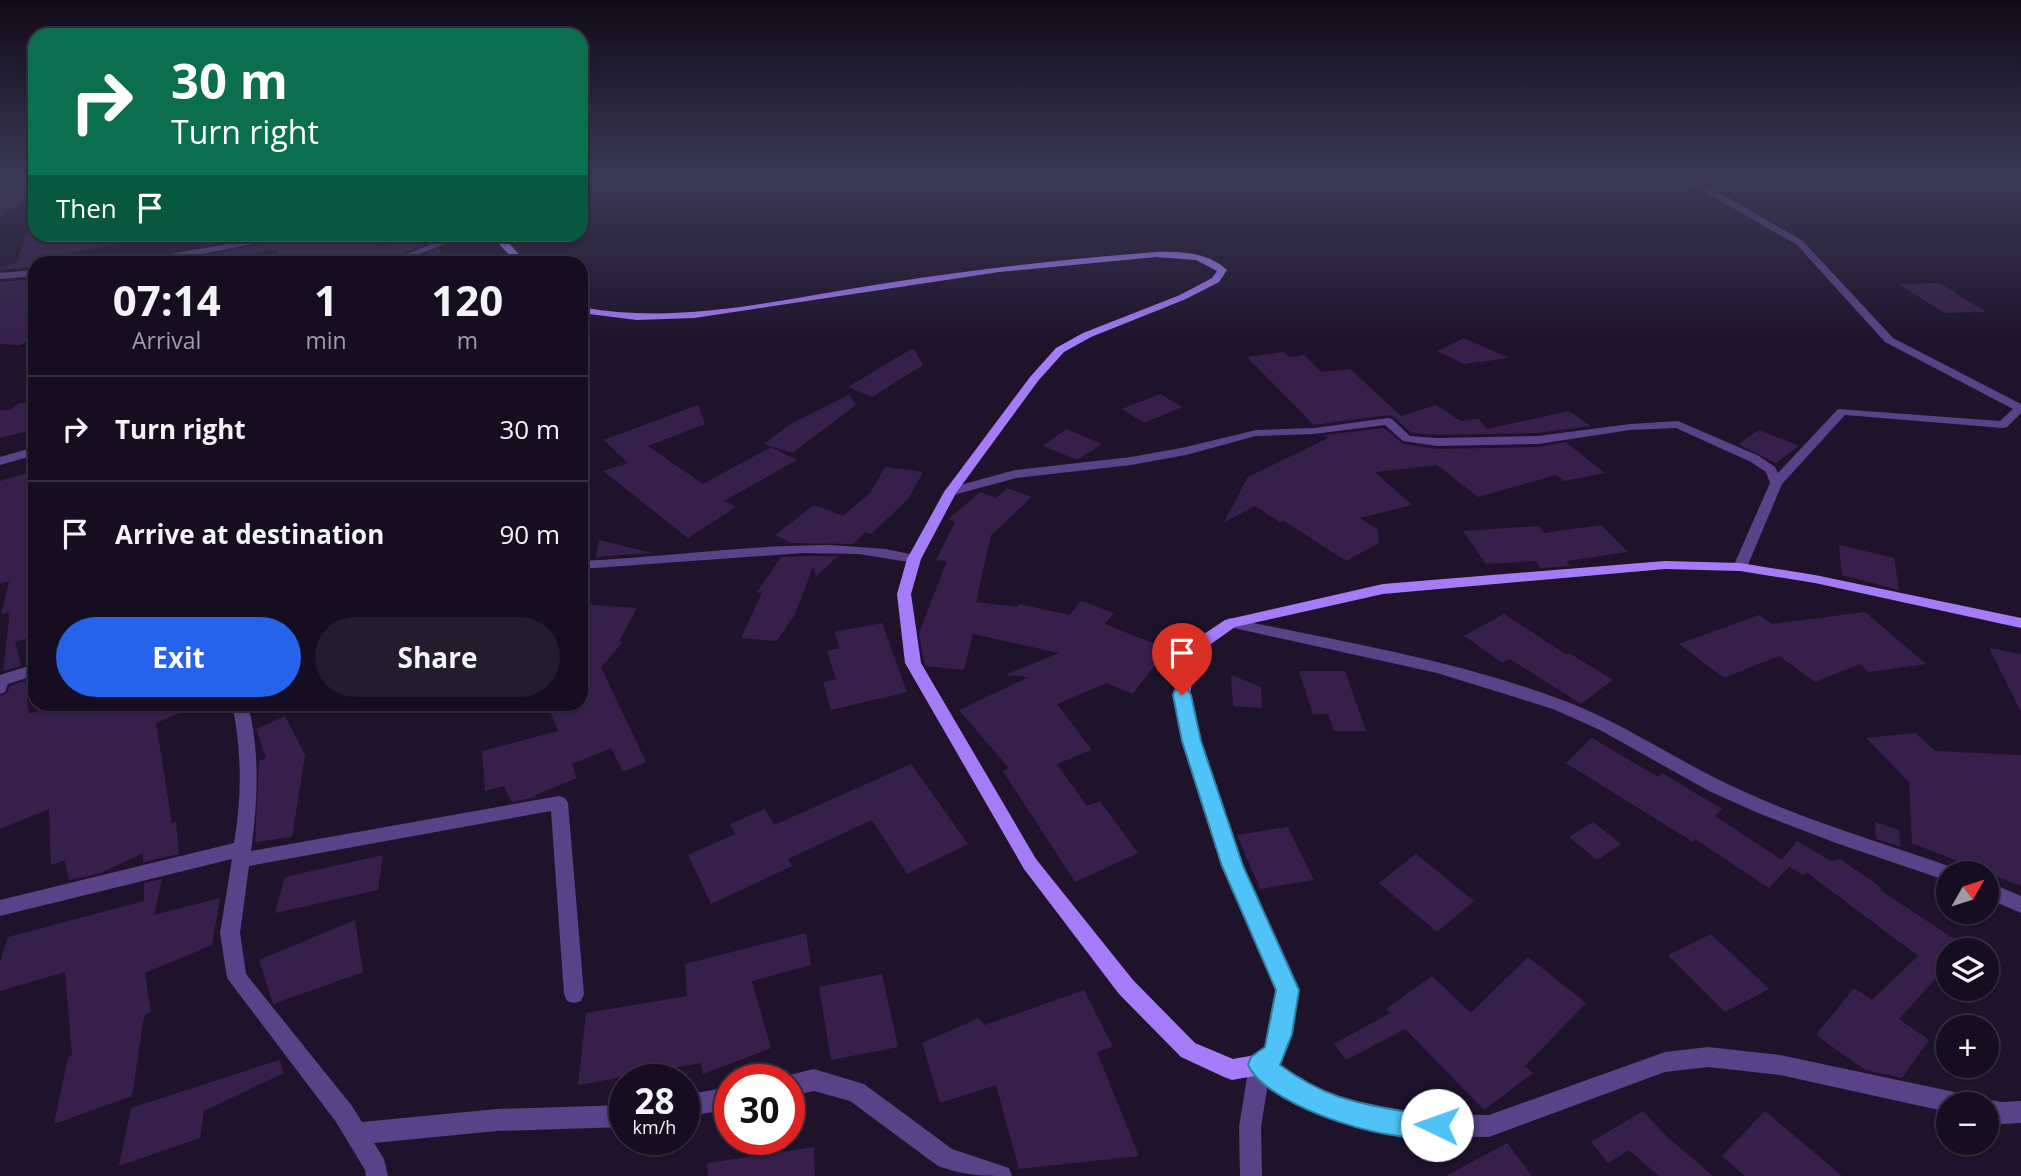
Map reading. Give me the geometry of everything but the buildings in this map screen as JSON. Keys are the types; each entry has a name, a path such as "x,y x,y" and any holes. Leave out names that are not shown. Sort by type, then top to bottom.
{"main road":[{"path":"502,242 515,256"},
{"path":"588,312 607,317 712,312 1052,261 1168,254 1198,256 1212,261 1222,270 1216,280 1183,297 1087,335 1060,350 1034,379 950,492 914,559 904,594 913,663 1030,864 1126,987 1188,1051 1232,1070 1260,1065 1274,1054 1287,990 1232,866 1192,741 1182,695 1187,666 1192,658 1203,642 1230,623 1383,589 1665,565 1740,567 1815,579 2021,623"}],"street":[{"path":"1740,567 1776,483 1842,411 2003,425 2020,408 1889,340 1800,243 1779,231"},
{"path":"176,256 256,242"},
{"path":"407,256 441,242"},
{"path":"0,276 28,274"},
{"path":"950,492 1015,474 1186,452 1256,433 1314,431 1388,421 1407,439 1437,442 1538,440 1643,425 1678,424 1755,459 1770,470 1776,483"},
{"path":"0,461 28,453"},
{"path":"588,565 691,559 802,547 879,550 914,559"},
{"path":"1230,623 1398,657 1479,677 1514,689 1562,706 1614,730 1737,797 1822,831 1936,869"},
{"path":"0,688 0,681 28,671"},
{"path":"242,711 247,735 249,805 230,933 237,978 344,1114 376,1167 377,1176"},
{"path":"0,908 241,854 559,803 574,994"},
{"path":"1999,895 2021,905"},
{"path":"1251,1176 1250,1127 1260,1065 1294,1090 1347,1114 1411,1125 1489,1126 1665,1062 1708,1057 1780,1065 1936,1099"},
{"path":"805,1082 814,1080 856,1092 946,1158 1001,1176"},
{"path":"1999,1113 2021,1112"},
{"path":"356,1134 473,1122 545,1118 609,1119"}],"route":[{"path":"1182,695 1192,741 1232,866 1287,990 1274,1054 1260,1065 1294,1090 1347,1114 1411,1125 1437,1125"}]}
